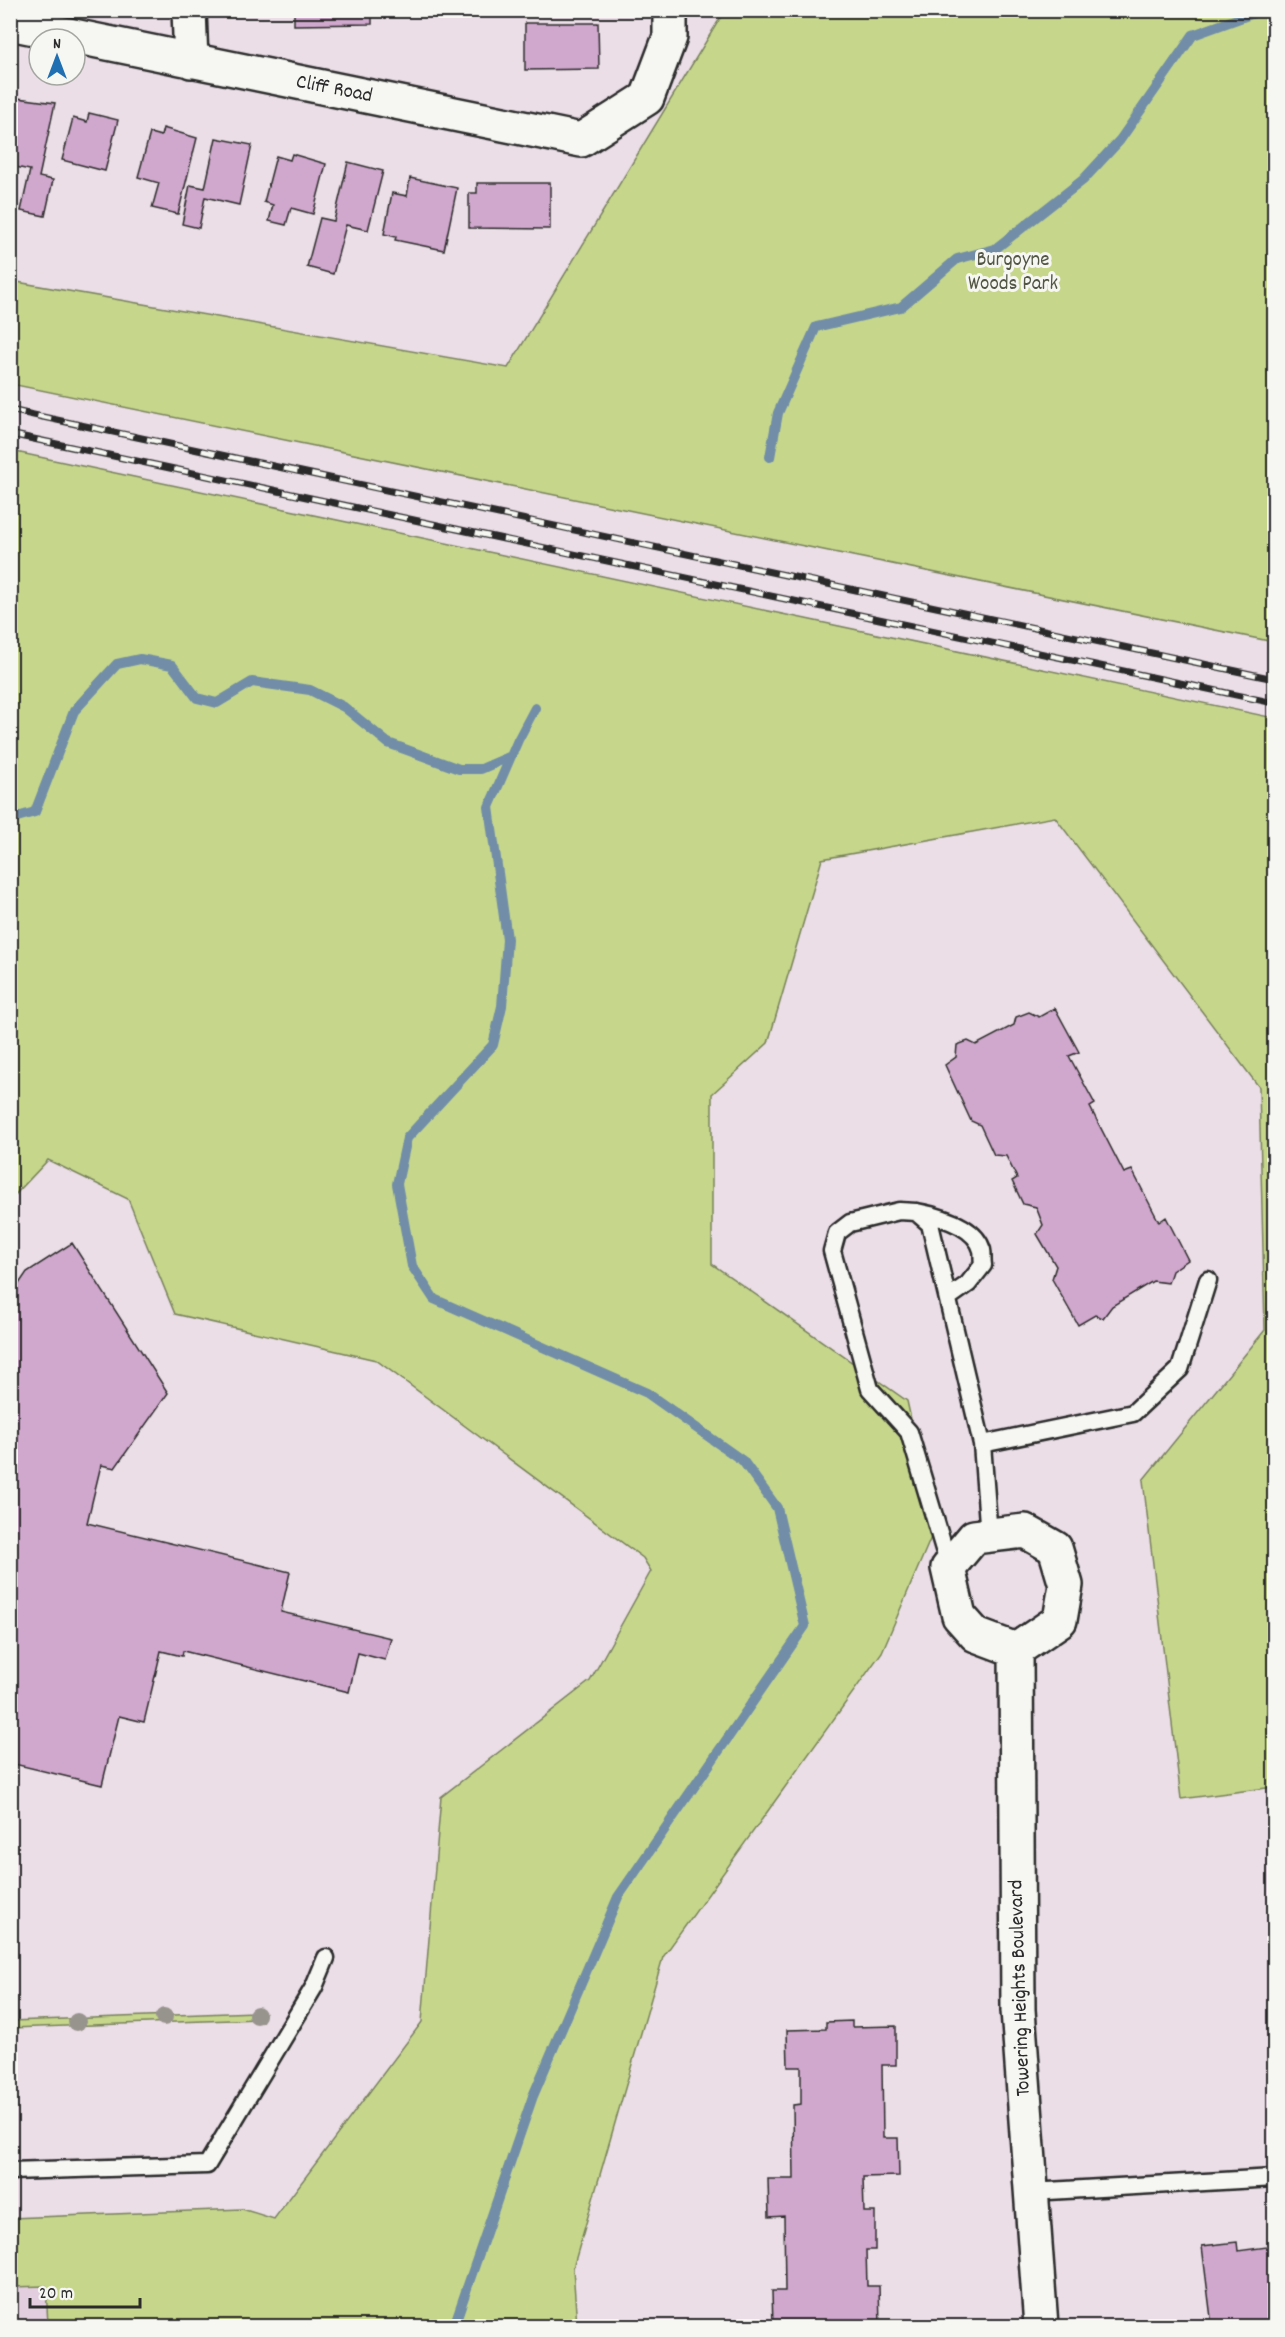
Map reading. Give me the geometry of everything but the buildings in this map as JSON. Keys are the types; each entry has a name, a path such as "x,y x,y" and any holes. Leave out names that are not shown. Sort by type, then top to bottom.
{"street":[{"path":"189,10 191,61"},
{"name":"Cliff Road","path":"10,23 581,140 647,98 670,37 670,10"},
{"path":"1024,1531 1055,1548 1066,1585 1060,1620 1016,1650 976,1635 959,1616 949,1566 974,1537 989,1536 1024,1531"},
{"name":"Towering Heights Boulevard","path":"1016,1650 1018,2010 1041,2326"}],"lane":[{"path":"948,1299 968,1284 982,1265 982,1248 969,1232 938,1216 899,1211 850,1223 837,1233 832,1251 870,1389 909,1431 949,1566"},
{"path":"916,1212 930,1224 982,1444 989,1536"},
{"path":"982,1444 1133,1413 1180,1369 1208,1280"},
{"path":"10,2171 207,2165 314,1987 326,1958"},
{"path":"1031,2192 1275,2178"}],"shaded area":[{"path":"52,2228 55,2326 11,2326 10,2230"}],"green space":[{"name":"Burgoyne Woods Park","path":"725,10 1274,11 1274,642 11,384 11,281 508,368"},
{"path":"11,451 1274,718 1274,1787 1181,1799 1143,1480 1265,1330 1259,1087 1055,817 822,859 768,1043 712,1094 712,1264 907,1401 935,1528 882,1652 663,1957 573,2268 577,2326 48,2326 46,2286 11,2287 11,2218 242,2209 274,2219 422,2022 441,1797 590,1681 651,1571 643,1558 376,1360 175,1314 128,1199 48,1160 11,1199"},
{"path":"256,2012 262,2015 259,2019 11,2028 11,2021"}],"waterway":[{"path":"770,457 778,413 816,327 901,307 957,259 995,249 1083,180 1120,140 1193,35 1262,10"},
{"path":"10,819 35,812 74,711 117,664 140,659 172,665 197,698 217,703 252,682 310,690 344,707 388,743 459,769 481,769 511,756"},
{"path":"454,2326 533,2096 618,1897 805,1626 777,1508 743,1461 647,1393 434,1299 412,1266 397,1184 407,1138 493,1045 502,1006 507,939 489,807 518,740 535,708"}],"railway":[{"path":"10,410 1274,679"},
{"path":"10,434 1274,703"}]}
